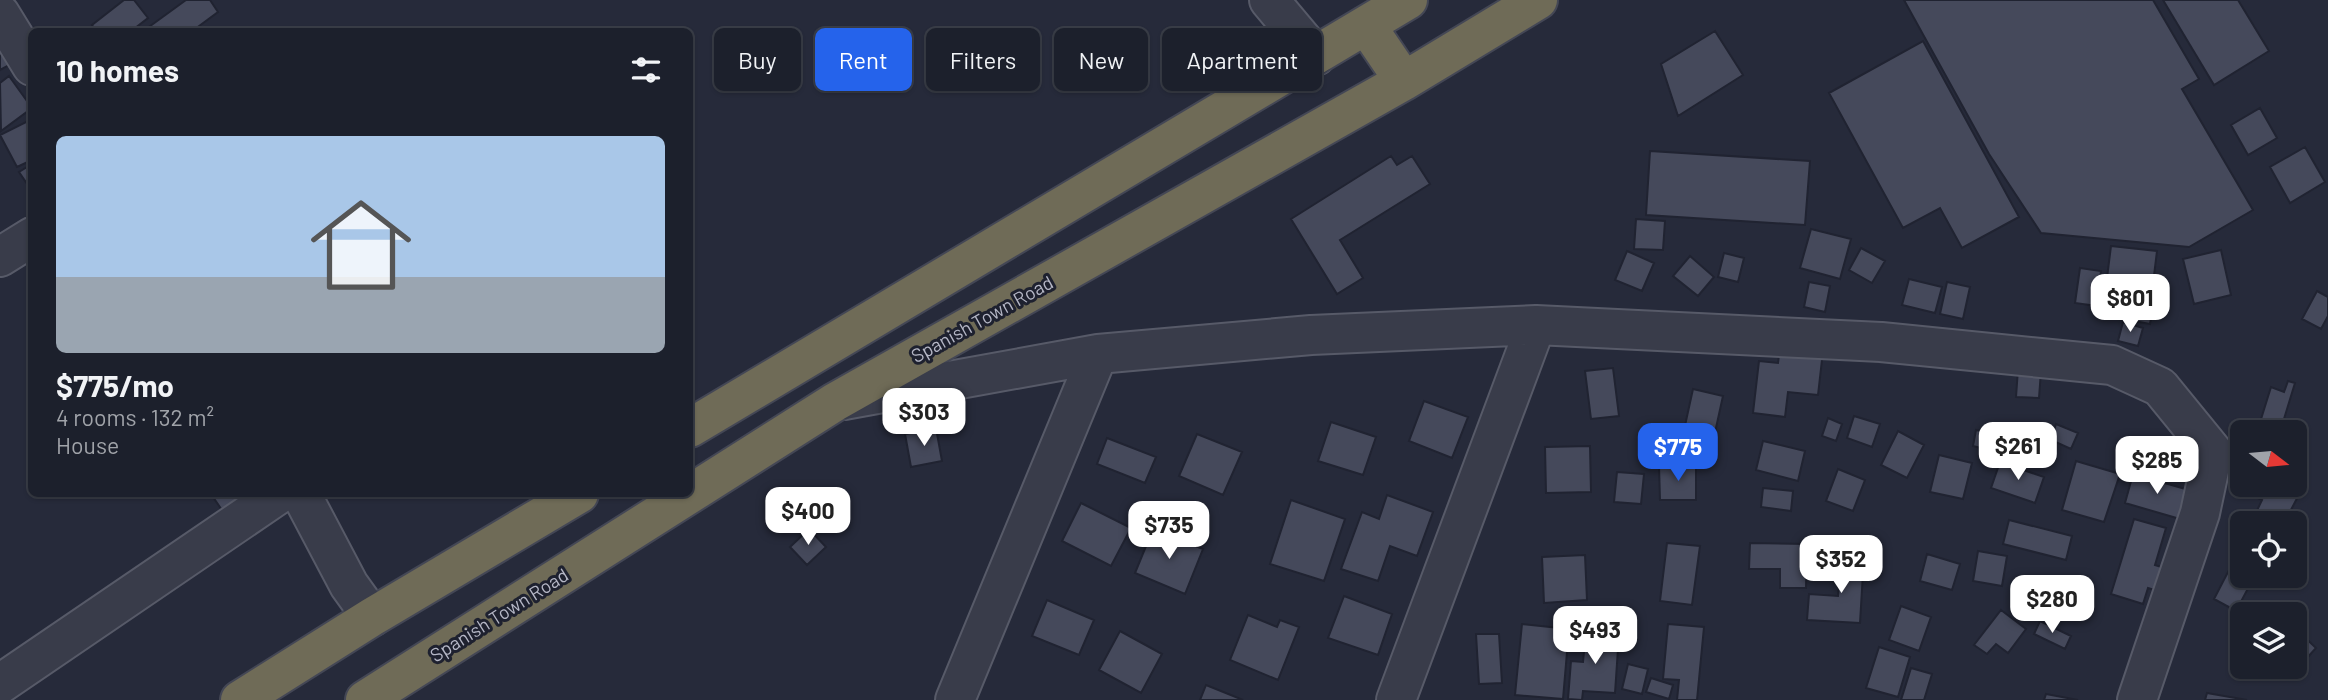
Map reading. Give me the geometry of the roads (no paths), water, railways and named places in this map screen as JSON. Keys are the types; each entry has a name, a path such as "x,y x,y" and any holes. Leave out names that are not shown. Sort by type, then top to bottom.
{"highway":[{"path":"1322,51 1408,0"},
{"name":"Spanish Town Road","path":"693,492 835,402 1404,81 1538,0"},
{"path":"1366,25 1404,81"},
{"path":"693,426 1255,91"},
{"path":"240,700 372,617 574,497"},
{"name":"Spanish Town Road","path":"365,700 685,497"}],"street":[{"path":"1269,0 1292,28"},
{"path":"0,14 28,60"},
{"path":"0,257 28,240"},
{"path":"835,402 1098,354 1311,335 1536,325 1895,343 2112,365 2160,387 2213,452 2200,513 2137,700"},
{"path":"1396,700 1536,325"},
{"path":"955,700 1098,354"},
{"path":"0,684 275,497"},
{"path":"303,497 349,585 372,617"}]}
